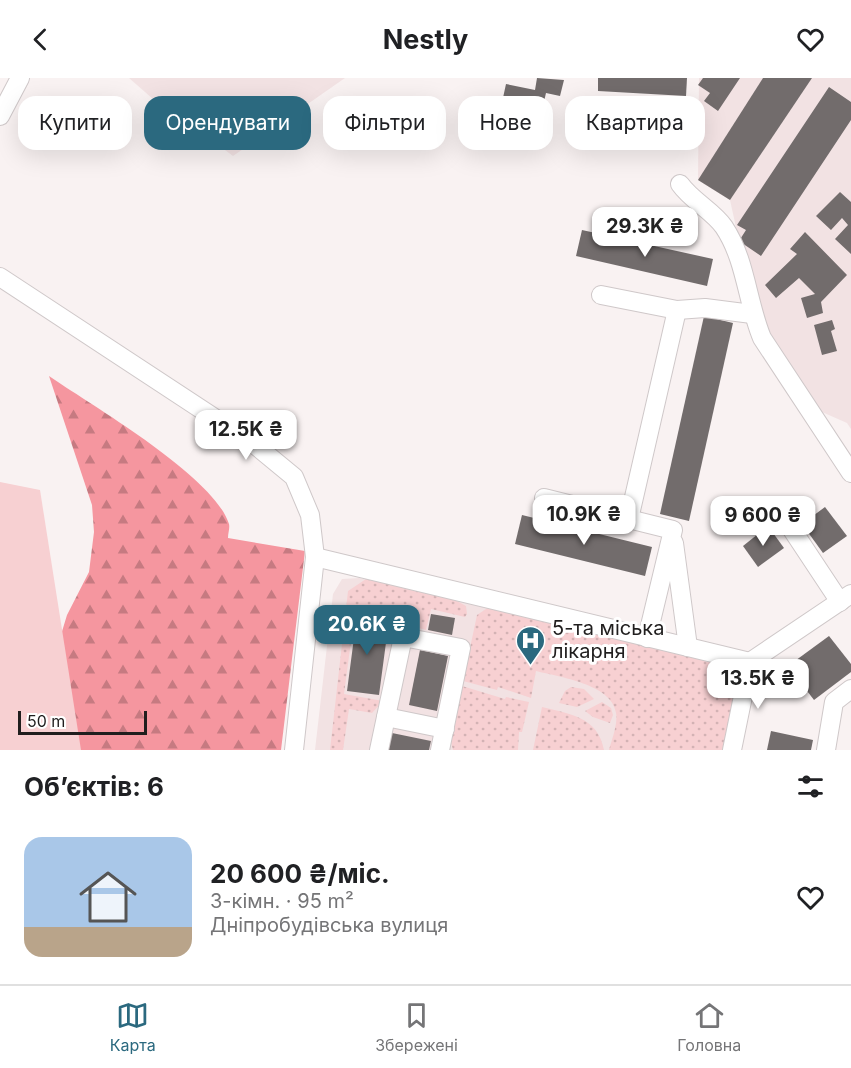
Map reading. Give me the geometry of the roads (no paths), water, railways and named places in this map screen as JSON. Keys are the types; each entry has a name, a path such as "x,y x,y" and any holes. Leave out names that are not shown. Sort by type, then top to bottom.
{"street":[{"path":"0,116 20,78"},
{"path":"680,184 723,226 742,264 752,314 762,338 851,473"},
{"path":"0,277 254,444 294,477 310,515 315,557 294,750"},
{"path":"602,295 677,310 705,308 752,314"},
{"path":"629,519 677,310"},
{"path":"544,498 673,530"},
{"path":"732,750 750,662 846,598 781,513"},
{"path":"647,638 673,530"},
{"path":"673,530 687,647"},
{"path":"315,557 750,662"},
{"path":"379,750 404,637 461,648 440,750"},
{"path":"826,750 834,702 851,689"},
{"path":"386,717 445,729"}],"place":[{"name":"5-та міська лікарня","path":"531,666"}]}
